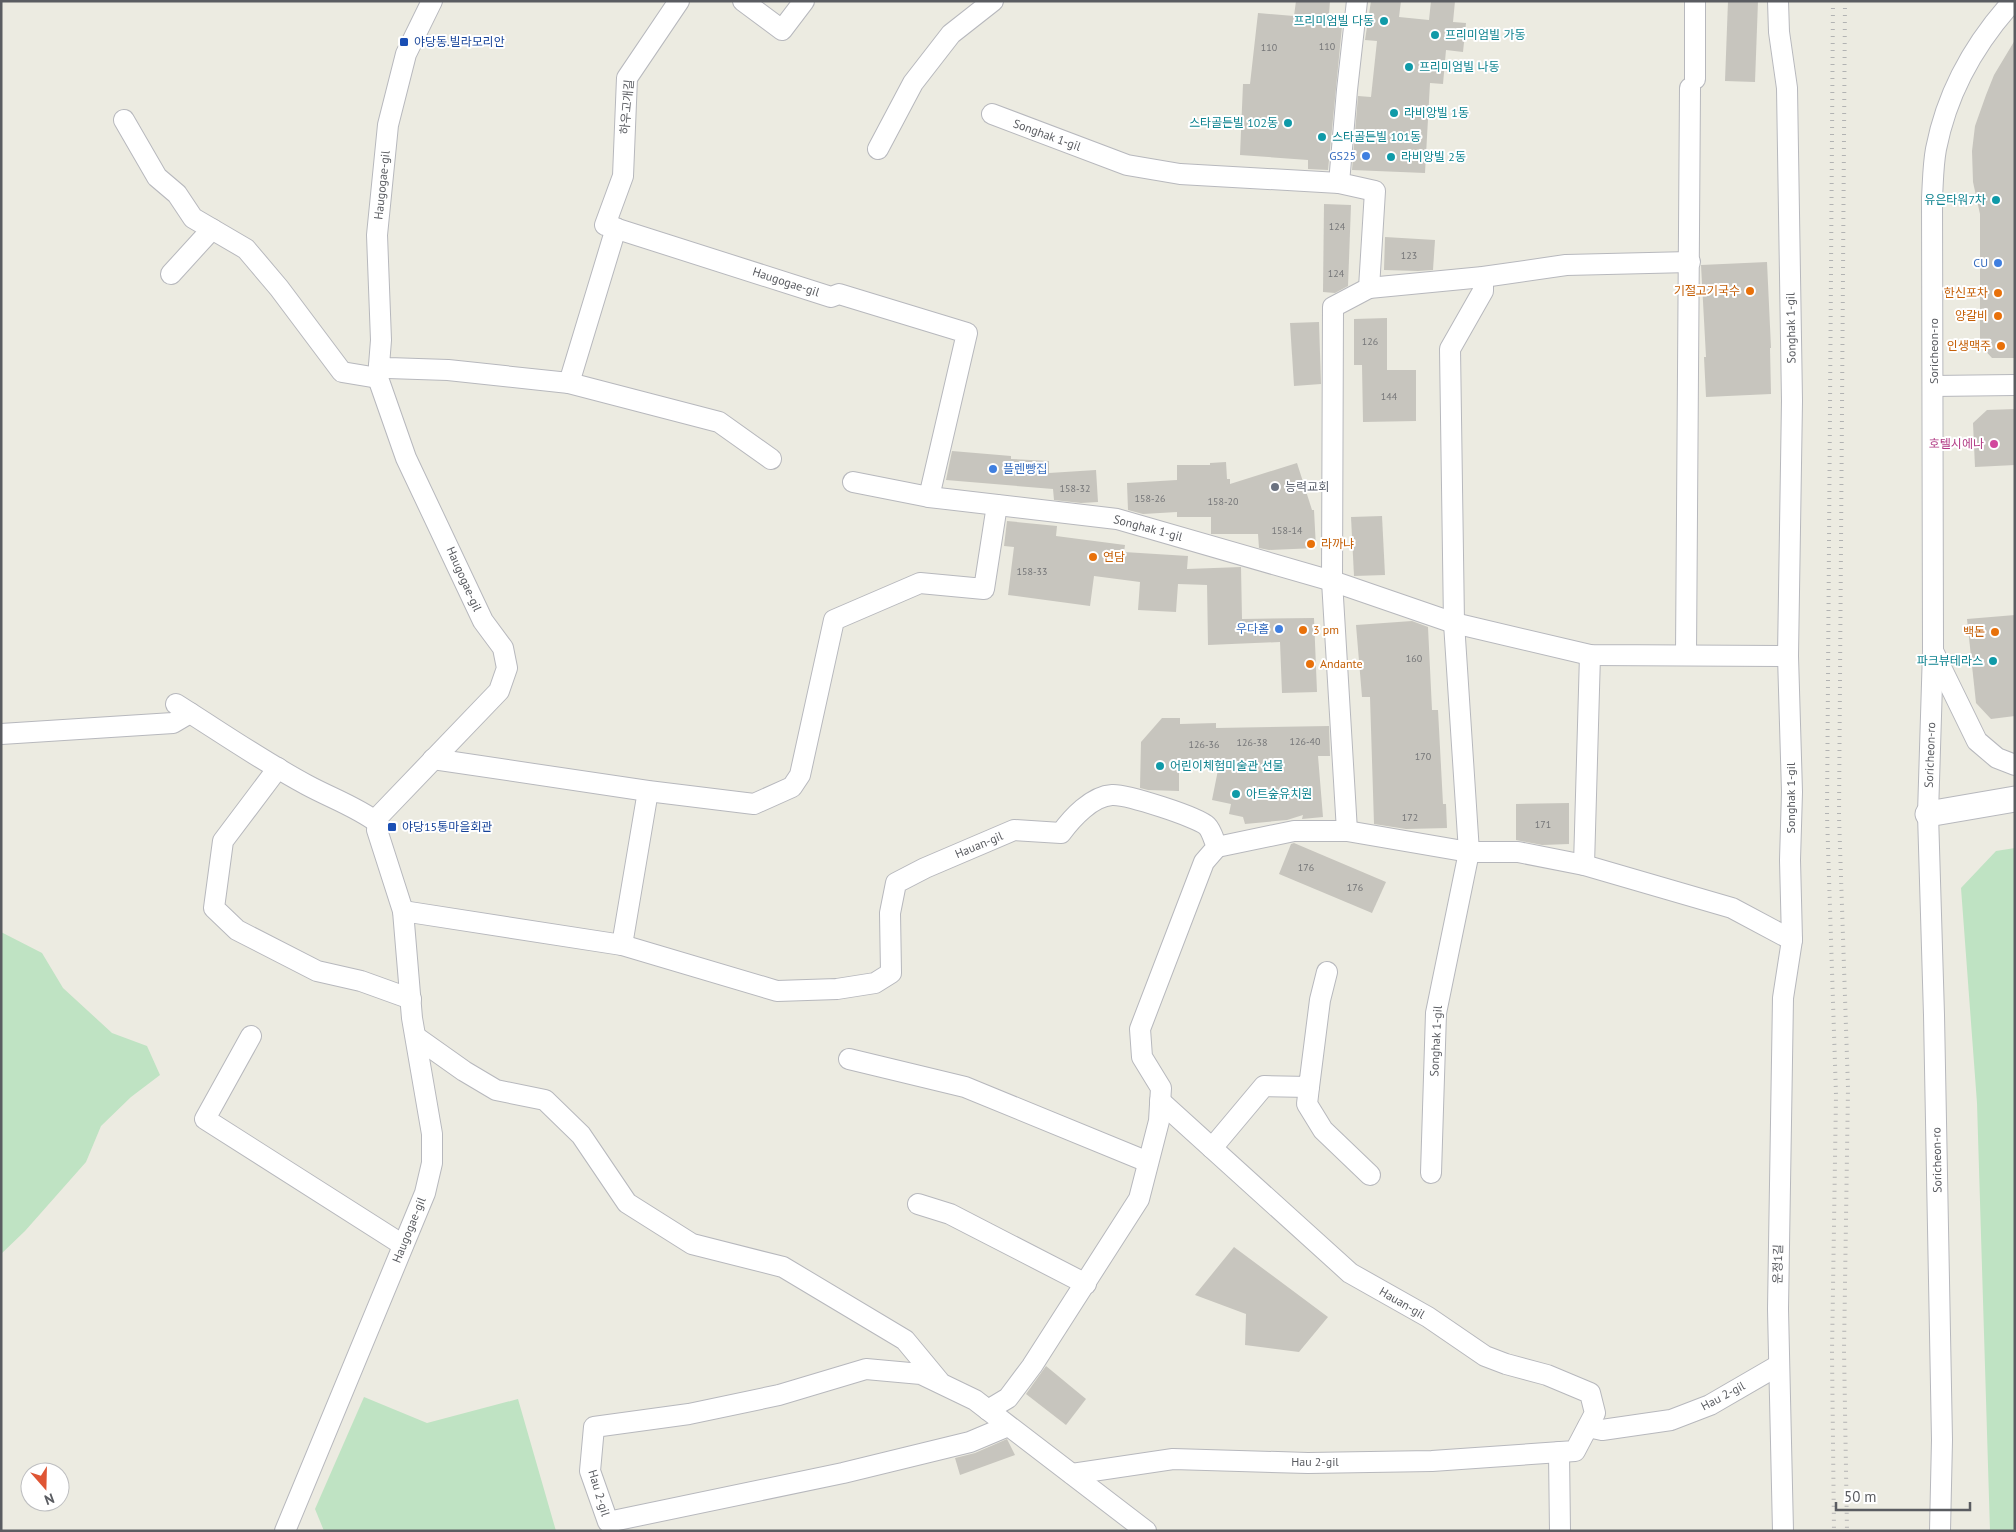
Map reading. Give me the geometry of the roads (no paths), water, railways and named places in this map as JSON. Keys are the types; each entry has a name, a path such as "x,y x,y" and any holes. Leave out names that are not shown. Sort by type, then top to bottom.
{"street":[{"name":"Haugogae-gil","path":"285,1531 425,1193 432,1162 432,1134 411,999 403,911 377,830 379,816 499,691 507,668 503,648 483,621 406,458 378,372 381,340 377,235 388,125 406,54 432,1"},
{"path":"569,384 616,228 605,225 623,176 627,78 679,1"},
{"path":"743,1 782,30 804,1"},
{"path":"878,149 913,83 951,34 993,1"},
{"path":"1339,183 1357,1"},
{"path":"1686,655 1695,1"},
{"name":"Songhak 1-gil","path":"1778,1 1779,32 1787,88 1792,401 1788,656 1792,792 1790,860 1792,940 1782,998"},
{"name":"Soricheon-ro","path":"1940,1531 1942,1440 1934,1015 1928,814 1933,651 1934,386 1932,198 1936,150 1949,104 1969,57 1993,23 2013,1"},
{"name":"Songhak 1-gil","path":"992,114 1127,164 1180,174 1339,183 1375,191 1369,288"},
{"path":"124,120 157,177 177,194 193,218 246,249 279,288 342,372 378,372 388,368 448,370 569,384 718,422 771,459"},
{"name":"Haugogae-gil","path":"616,228 831,297 839,294 967,333 928,497"},
{"path":"170,274 212,229"},
{"path":"1347,831 1332,581 1333,308 1369,288 1483,277 1566,265 1690,262"},
{"name":"Songhak 1-gil","path":"1432,1173 1436,1013 1469,852 1454,622 1450,349 1483,291 1483,277"},
{"path":"1934,386 2015,386"},
{"name":"Songhak 1-gil","path":"854,482 928,497 1117,519 1332,581 1454,622 1590,654 1788,656"},
{"path":"433,759 648,791 754,804 792,787 800,775 834,620 920,583 984,589 997,505"},
{"path":"1933,651 1977,741 1997,758 2015,766"},
{"path":"1584,865 1590,654"},
{"path":"1,734 173,723 183,708 306,785 366,814 378,823"},
{"path":"278,768 223,841 214,908 236,930 317,971 361,981 411,999"},
{"path":"403,911 622,945 648,791"},
{"name":"Hauan-gil","path":"622,945 777,990 837,989 876,983 892,973 890,913 896,883 925,868 1014,830 1061,833 1071,820 1096,800 1113,795 1184,814 1207,826 1217,847"},
{"path":"1928,814 2015,799"},
{"path":"988,1410 1008,1398 1032,1366 1139,1199 1159,1121 1161,1088 1142,1057 1140,1029 1204,862 1217,847 1294,831 1347,831 1469,852 1518,852 1584,865 1732,908 1792,940"},
{"path":"1327,972 1320,1000 1307,1104 1323,1130 1370,1175"},
{"name":"운정1길","path":"1782,998 1778,1308 1783,1531"},
{"path":"251,1036 205,1119 403,1245"},
{"path":"416,1037 464,1071 496,1090 545,1100 581,1135 627,1203 692,1244 783,1267 905,1340 942,1385"},
{"path":"850,1059 965,1087 1148,1162"},
{"path":"1212,1148 1264,1086 1309,1086"},
{"name":"Hauan-gil","path":"1160,1102 1350,1273 1428,1317 1485,1356 1547,1375 1590,1393 1595,1413 1588,1427"},
{"path":"918,1204 950,1214 1086,1284"},
{"name":"Hau 2-gil","path":"1072,1474 1173,1459 1308,1463 1432,1461 1574,1451 1588,1427 1602,1430 1671,1420 1710,1405 1779,1365"},
{"name":"Hau 2-gil","path":"1008,1426 970,1442 843,1473 608,1522 590,1470 594,1426 690,1414 779,1395 866,1369 921,1374 975,1400 1146,1531"},
{"path":"1559,1452 1560,1531"}],"railway":[{"path":"1833,1 1827,815 1836,1095 1832,1353 1834,1531"},
{"path":"1845,1 1839,816 1848,1088 1844,1350 1847,1531"}],"place":[{"name":"프리미엄빌 다동","path":"1384,21"},
{"name":"프리미엄빌 가동","path":"1435,35"},
{"name":"야당동.빌라모리안","path":"404,42"},
{"name":"프리미엄빌 나동","path":"1409,67"},
{"name":"라비앙빌 1동","path":"1394,113"},
{"name":"스타골든빌 102동","path":"1288,123"},
{"name":"스타골든빌 101동","path":"1322,137"},
{"name":"GS25","path":"1366,156"},
{"name":"라비앙빌 2동","path":"1391,157"},
{"name":"유은타워7차","path":"1996,200"},
{"name":"CU","path":"1998,263"},
{"name":"기절고기국수","path":"1750,291"},
{"name":"한신포차","path":"1998,293"},
{"name":"양갈비","path":"1998,316"},
{"name":"인생맥주","path":"2001,346"},
{"name":"호텔시에나","path":"1994,444"},
{"name":"플렌빵집","path":"993,469"},
{"name":"능력교회","path":"1275,487"},
{"name":"라까냐","path":"1311,544"},
{"name":"연담","path":"1093,557"},
{"name":"우다홈","path":"1279,629"},
{"name":"3 pm","path":"1303,630"},
{"name":"백돈","path":"1995,632"},
{"name":"파크뷰테라스","path":"1993,661"},
{"name":"Andante","path":"1310,664"},
{"name":"어린이체험미술관 선물","path":"1160,766"},
{"name":"아트숲유치원","path":"1236,794"},
{"name":"야당15통마을회관","path":"392,827"}]}
